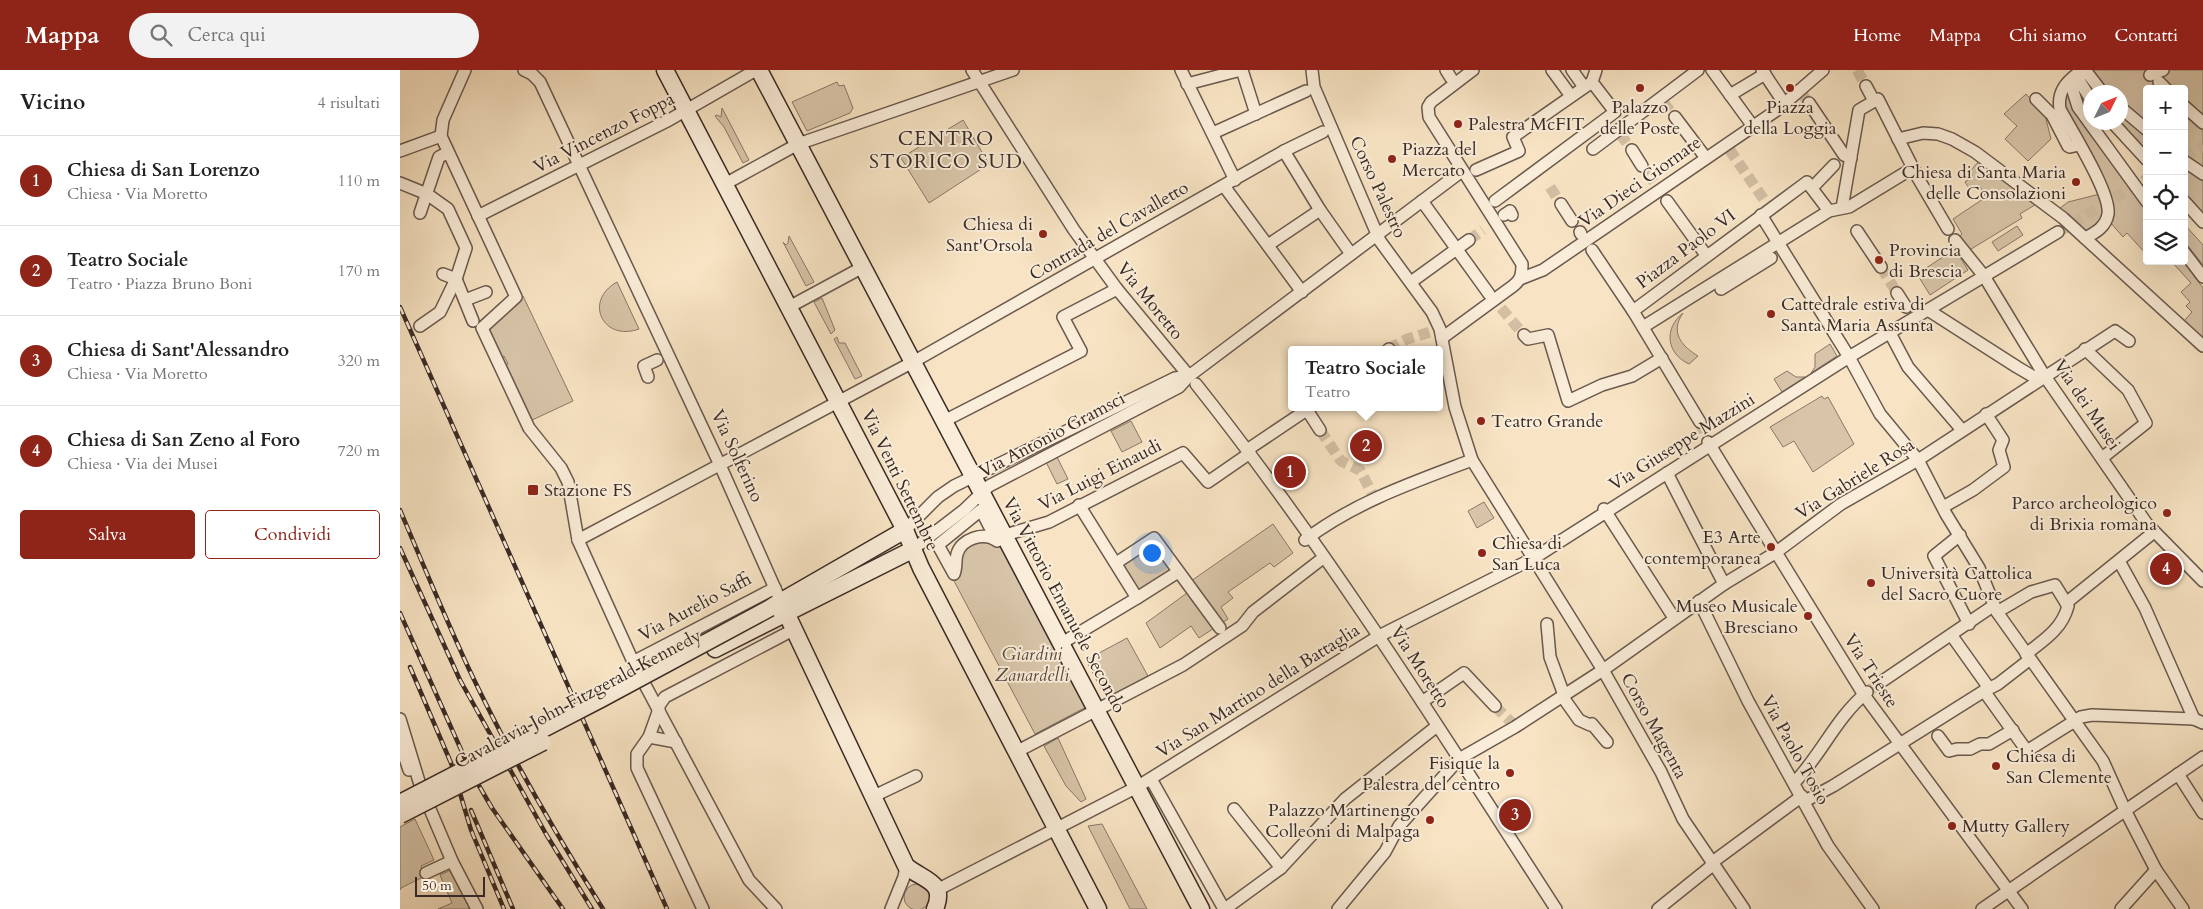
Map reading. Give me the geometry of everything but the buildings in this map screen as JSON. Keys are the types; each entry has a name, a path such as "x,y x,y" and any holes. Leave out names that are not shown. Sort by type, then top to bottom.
{"main road":[{"name":"Via Venti Settembre","path":"665,70 905,530 921,568 1098,909"},
{"name":"Via Vittorio Emanuele Secondo","path":"757,70 1097,710 1144,783 1200,909"},
{"name":"Via Aurelio Saffi","path":"777,606 905,530"},
{"name":"Via Aurelio Saffi","path":"858,578 912,550"},
{"name":"Via Aurelio Saffi","path":"777,606 902,565 909,564 921,568"},
{"name":"Via Solferino","path":"777,606 793,630 906,866"},
{"name":"Cavalcavia John Fitzgerald Kennedy","path":"400,803 777,606"},
{"name":"Cavalcavia John Fitzgerald Kennedy","path":"400,815 777,606"},
{"path":"906,866 929,880 938,890 939,896 935,909"}],"street":[{"path":"465,70 443,120 442,136 467,221 516,297 482,328 528,428 561,468 568,482 578,540 633,662 749,880 776,909"},
{"name":"Via Solferino","path":"524,70 532,74 540,82 580,166 720,465 777,606"},
{"name":"Via Vincenzo Foppa","path":"467,221 580,166 686,111 757,70"},
{"name":"Via Moretto","path":"972,70 1095,260 1248,451 1307,538 1379,636 1556,909"},
{"path":"725,184 798,144 1013,70"},
{"path":"1181,70 1235,180"},
{"path":"1187,84 1242,70 1256,114"},
{"name":"Corso Palestro","path":"1312,70 1314,87 1377,235 1432,312 1440,346"},
{"path":"1473,70 1431,102 1428,112 1462,170 1522,264 1520,279"},
{"path":"1552,70 1571,96"},
{"path":"1495,201 1615,112 1572,70"},
{"path":"1476,170 1519,151 1513,137 1588,84 1596,70"},
{"path":"1593,149 1619,133 1637,115 1662,100 1698,70"},
{"path":"1712,70 1752,125"},
{"path":"2158,82 2163,70"},
{"path":"2082,71 2095,85"},
{"path":"2082,71 2080,82 2083,87"},
{"path":"2082,71 2062,88 2059,101 2060,109 2101,187 2108,213 2106,222 2098,231 2085,238"},
{"path":"2082,71 2073,90 2078,107 2143,196"},
{"path":"1730,95 1763,72 1780,106 1804,97 1818,72"},
{"path":"1866,86 1876,100 1948,229"},
{"path":"1212,134 1306,91"},
{"path":"1804,97 1846,156"},
{"path":"2036,99 2052,115 2068,146 2070,148 2079,145"},
{"path":"1846,210 1846,156 1859,110 1876,100"},
{"name":"Via Dieci Giornate","path":"1437,333 1520,279 1543,270 1660,192 1780,106"},
{"path":"2188,109 2203,122"},
{"path":"2128,115 2143,127"},
{"path":"1674,117 1706,158"},
{"path":"2119,130 2143,156"},
{"name":"Contrada del Cavalletto","path":"578,540 839,403 1095,260 1284,151 1323,132"},
{"path":"1898,139 1928,133 1947,137 1963,145 2061,216 2203,346"},
{"path":"400,151 442,136"},
{"path":"1632,150 1642,166"},
{"path":"1284,151 1320,210 1351,254"},
{"path":"420,213 439,157 443,155"},
{"path":"2188,164 2203,174"},
{"path":"1829,211 1812,188 1834,165"},
{"path":"1706,290 1716,292 1720,290 1776,252 1829,211 1846,210 1913,168"},
{"path":"1377,235 1462,170"},
{"name":"Piazza Paolo VI","path":"1643,327 1633,311 1766,209 1807,182 1812,188"},
{"path":"400,183 426,194 467,221"},
{"path":"1224,186 1302,292"},
{"path":"1660,192 1706,255"},
{"path":"1422,201 1489,294"},
{"path":"1561,204 1572,221"},
{"path":"2188,205 2203,222"},
{"name":"Piazza Paolo VI","path":"1766,209 1776,252 1849,357 1880,414 1918,460 1979,568 1995,609 2028,657 2079,719 2103,761 2125,810 2156,870 2182,909"},
{"path":"1268,245 1320,210"},
{"path":"420,326 440,312 456,279 466,248 467,221"},
{"path":"1857,231 1881,267"},
{"name":"Via Giuseppe Mazzini","path":"1534,558 1604,510 1667,473 1709,444 1890,332 2058,232"},
{"name":"Via Antonio Gramsci","path":"912,550 964,510 982,491 1192,380 1377,235"},
{"path":"1410,282 1469,240"},
{"name":"Via dei Musei","path":"1955,240 1984,276 2044,375 2154,532 2203,581"},
{"path":"1592,250 1633,311"},
{"path":"1700,422 1643,327 1706,290 1748,271 1776,252"},
{"path":"2188,257 2203,277"},
{"path":"789,307 863,267"},
{"path":"442,274 456,279 473,321"},
{"path":"944,420 1081,351 1063,317 1117,289"},
{"path":"465,300 486,292"},
{"path":"1897,293 1906,307"},
{"path":"1928,310 2021,370 2034,377 2044,375"},
{"name":"Via Gabriele Rosa","path":"1338,909 1385,852 1399,826 1459,759 1603,670 1674,618 1775,552 1841,504 1918,460 2085,349 2115,331 2129,341"},
{"path":"1890,332 1908,367 1962,430"},
{"path":"1524,334 1528,339 1548,335 1568,401 1602,385 1632,376 1662,358"},
{"path":"2085,349 2128,390 2146,423 2102,458"},
{"name":"Corso Palestro","path":"1443,358 1455,407 1472,460"},
{"path":"648,377 644,366 657,360"},
{"name":"Via Antonio Gramsci","path":"905,530 938,498 973,475 1175,378 1192,380"},
{"path":"1248,451 1305,411"},
{"path":"1307,411 1320,430"},
{"path":"1943,507 2004,467 1999,450 2003,440 1986,414"},
{"name":"Via Trieste","path":"1709,444 1865,694 2022,909"},
{"name":"Via Luigi Einaudi","path":"1005,535 1049,522 1183,453 1208,482 1248,451"},
{"path":"1307,538 1327,524 1384,494 1472,460"},
{"name":"Corso Magenta","path":"1472,460 1603,670 1661,772 1683,819 1744,909"},
{"path":"1667,473 1724,584"},
{"path":"1079,506 1137,598"},
{"path":"981,510 998,540 986,535 976,536 959,550 954,574 938,545 981,510"},
{"path":"1604,510 1674,618"},
{"path":"2066,603 2154,532"},
{"path":"1960,535 1934,556 1969,624"},
{"path":"1116,563 1154,538 1220,628"},
{"path":"1016,752 1183,665 1242,626 1253,612 1323,558"},
{"name":"Via San Martino della Battaglia","path":"938,890 1144,783 1379,636 1534,558"},
{"path":"1952,636 2027,751 2079,719 2092,715 2198,721 2145,608 2119,560"},
{"path":"1062,643 1178,572"},
{"path":"1658,909 1712,864 1803,799 1833,786 1900,744 1934,729 2028,657 2051,635 2064,619 2068,606 2055,585 2023,596 1969,624 1884,680"},
{"name":"Via Paolo Tosio","path":"1699,601 1748,701 1828,846 1873,909"},
{"name":"Via Aurelio Saffi","path":"633,662 777,606"},
{"path":"1547,624 1550,657 1563,696 1579,720 1590,725 1592,724 1607,742"},
{"path":"703,909 637,768 637,754 650,737 658,708 665,697 793,630"},
{"path":"1422,702 1464,673 1495,706"},
{"path":"1794,783 1809,767 1833,729 1865,694"},
{"path":"400,718 402,737 413,779 421,788 452,861 477,909"},
{"path":"1224,909 1281,868 1345,799 1437,726"},
{"path":"1934,729 1949,752 1957,749 1970,750 1980,744 1989,744 2013,730"},
{"path":"650,737 676,742"},
{"path":"1982,909 2203,757"},
{"path":"2178,774 2203,813"},
{"path":"872,797 916,776"},
{"name":"Via Vittorio Emanuele Secondo","path":"1144,783 1224,909"},
{"path":"1234,809 1281,868"},
{"path":"426,873 452,861"},
{"path":"891,909 904,877 906,866"},
{"path":"2121,909 2156,870"}],"green space":[{"path":"2095,70 2203,70 2203,213 2188,196 2188,85 2143,85 2143,148 2126,130 2128,130 2128,85 2090,85 2087,76"},
{"path":"837,82 839,86 844,85 853,108 850,113 807,131 792,102"},
{"path":"2068,85 2076,109 2083,119 2083,130 2090,130 2143,206 2143,251 2127,233 2123,237 2110,222 2111,211 2063,108"},
{"path":"2026,94 2045,115 2051,139 2028,161 2005,139 2017,126 2004,114"},
{"path":"722,108 749,160 743,163 724,127 715,116 721,117"},
{"path":"963,120 989,164 929,203 901,158"},
{"path":"1980,160 2038,203 2020,214 2022,218 1968,251 1959,237 1962,234 1953,219 1986,197 1979,185 1973,189 1972,186 1969,188 1965,182 1972,177 1971,170"},
{"path":"2100,194 2106,213 2104,221 2086,233 2059,209 2068,202"},
{"path":"2017,226 2023,235 1998,251 1992,242"},
{"path":"2188,228 2203,245 2203,265 2188,246"},
{"path":"789,236 814,282 806,286 783,242 786,245 788,243"},
{"path":"1955,249 1968,270 1930,295 1917,274"},
{"path":"2175,265 2186,265 2203,288 2203,339 2184,321 2192,312 2186,306 2190,302 2181,292 2191,283"},
{"path":"617,282 639,329 616,330 607,325 602,318 600,309 601,299 607,290"},
{"path":"523,296 573,401 530,421 504,365 508,364 504,356 501,357 488,329"},
{"path":"822,298 835,330 831,334 814,302"},
{"path":"1683,313 1677,327 1680,339 1687,348 1698,356 1689,364 1676,354 1670,341 1672,326"},
{"path":"837,337 839,343 845,343 862,376 855,379 834,339"},
{"path":"1830,344 1837,356 1811,373 1815,367 1815,354"},
{"path":"1787,371 1796,377 1805,377 1782,392 1774,379"},
{"path":"1822,396 1824,399 1828,397 1854,444 1813,472 1794,441 1783,447 1770,427"},
{"path":"1131,421 1142,442 1122,452 1111,431"},
{"path":"1057,457 1068,479 1057,484 1046,462"},
{"path":"1484,502 1494,518 1477,528 1468,511"},
{"path":"1273,524 1293,553 1274,567 1270,563 1228,592 1233,598 1221,607 1228,619 1199,638 1191,626 1160,648 1146,623 1187,593 1176,578 1142,600 1117,558 1157,532 1191,581"},
{"name":"Giardini Zanardelli","path":"972,540 1001,543 1088,706 1035,734 954,581 956,561"},
{"path":"1127,638 1148,676 1106,698 1086,660"},
{"path":"1058,738 1086,799 1081,802 1066,786 1044,746"},
{"path":"415,819 434,860 421,866 425,876 400,890 400,827"},
{"path":"1102,824 1147,909 1130,909 1088,826"},
{"path":"451,870 470,906 469,909 438,909 452,903 440,875"},
{"path":"917,884 926,888 930,897 926,906 917,910 908,906 904,897 908,888"}],"tunnel":[{"path":"1857,70 1866,86"},
{"path":"1803,95 1809,103"},
{"path":"1663,102 1675,117"},
{"path":"1620,134 1632,150"},
{"path":"2188,155 2203,146"},
{"path":"1729,149 1767,204"},
{"path":"1642,166 1654,182"},
{"path":"2058,232 2143,181"},
{"path":"1550,187 1561,204"},
{"path":"1469,240 1483,230"},
{"path":"1881,267 1897,293"},
{"path":"1501,308 1524,335"},
{"path":"1394,346 1407,339 1430,332"},
{"path":"1700,422 1708,442"},
{"path":"1320,430 1341,461 1360,470 1375,499"},
{"path":"1867,692 1884,680"},
{"path":"1495,706 1512,723"}],"railway":[{"path":"400,307 667,909"},
{"path":"400,510 483,698 549,820 603,909"},
{"path":"400,548 460,680 546,834 592,909"},
{"path":"400,613 471,772 492,808 563,909"},
{"path":"410,667 451,763 471,830 504,909"},
{"path":"471,810 513,909"}],"place":[{"name":"Palazzo delle Poste","path":"1640,88"},
{"name":"Piazza della Loggia","path":"1790,88"},
{"name":"Palestra McFIT","path":"1458,124"},
{"name":"Piazza del Mercato","path":"1392,159"},
{"name":"Chiesa di Santa Maria delle Consolazioni","path":"2076,182"},
{"name":"Chiesa di Sant'Orsola","path":"1043,234"},
{"name":"Provincia di Brescia","path":"1879,260"},
{"name":"Cattedrale estiva di Santa Maria Assunta","path":"1771,314"},
{"name":"Teatro Grande","path":"1481,421"},
{"name":"Teatro Sociale","path":"1366,446"},
{"name":"Chiesa di San Lorenzo","path":"1290,472"},
{"name":"Stazione FS","path":"533,490"},
{"name":"Parco archeologico di Brixia romana","path":"2167,513"},
{"name":"E3 Arte contemporanea","path":"1771,547"},
{"name":"Chiesa di San Luca","path":"1482,553"},
{"name":"Chiesa di San Zeno al Foro","path":"2166,569"},
{"name":"Università Cattolica del Sacro Cuore","path":"1871,583"},
{"name":"Museo Musicale Bresciano","path":"1808,616"},
{"name":"Chiesa di San Clemente","path":"1996,766"},
{"name":"Fisique la Palestra del centro","path":"1510,773"},
{"name":"Chiesa di Sant'Alessandro","path":"1515,815"},
{"name":"Palazzo Martinengo Colleoni di Malpaga","path":"1430,820"},
{"name":"Mutty Gallery","path":"1952,826"}],"district":[{"name":"CENTRO STORICO SUD","path":"946,150"}]}
